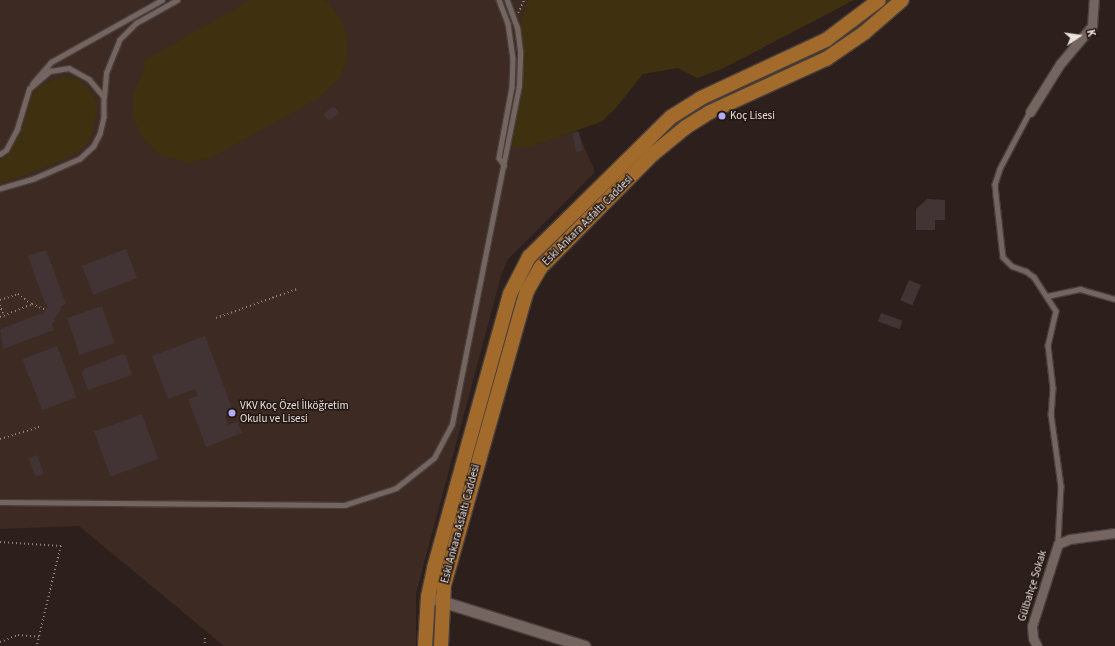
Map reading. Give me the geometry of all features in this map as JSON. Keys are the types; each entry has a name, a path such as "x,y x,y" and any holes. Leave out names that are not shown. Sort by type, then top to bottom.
{"main road":[{"name":"Eski Ankara Asfaltı Caddesi","path":"425,646 428,597 508,300 518,274 529,257 671,117 701,98 826,40 879,0"},
{"name":"Eski Ankara Asfaltı Caddesi","path":"441,646 442,601 519,315 527,291 541,267 653,154 686,127 710,112 826,59 864,33 902,0"}],"street":[{"path":"1030,112 1060,64 1092,26 1094,0"},
{"name":"Gülbahçe Sokak","path":"1037,646 1033,638 1032,626 1058,544 1070,539 1115,533"},
{"path":"428,597 584,646"}],"lane":[{"path":"0,155 6,150 17,129 30,89 39,74 51,62 162,0"},
{"path":"0,189 34,179 80,159 94,146 100,134 104,117 106,73 119,40 136,23 177,0"},
{"path":"499,0 508,23 513,59 512,87 499,158 504,165"},
{"path":"0,502 345,505 396,488 434,458 452,424 504,165 520,67 517,28 507,0"},
{"path":"30,89 50,71 69,68 89,79 104,98"},
{"path":"1030,112 1000,169 995,184 1003,257 1012,266 1026,271 1034,277 1056,311 1048,345 1053,388 1051,414 1061,486 1058,544"},
{"path":"1047,296 1080,289 1115,299"}],"path":[{"path":"216,318 297,288"},
{"path":"0,300 18,294 32,304 46,310"},
{"path":"0,317 32,304"},
{"path":"0,305 4,316"},
{"path":"0,438 39,427"},
{"path":"0,542 61,546 37,646"},
{"path":"0,642 18,636 39,637"},
{"path":"205,638 205,646"}],"shaded area":[{"name":"VKV Koç Özel İlköğretim Okulu ve Lisesi","path":"0,0 839,0 636,67 576,128 595,172 508,259 501,276 416,593 416,646 224,646 79,526 0,529"},
{"path":"250,0 323,0 328,3 341,19 348,39 347,60 339,79 319,98 211,158 188,163 160,155 142,138 133,117 133,93 145,68 142,62"},
{"path":"528,0 854,0 722,69 697,78 678,68 643,74 615,109 601,122 531,146 512,148 521,20"},
{"path":"887,0 894,0 832,48 718,102 707,102 832,43"},
{"path":"64,76 77,79 90,89 98,106 91,139 79,151 57,163 0,184 0,161 20,135 33,93 41,85"},
{"path":"693,111 695,113 671,130 542,258 457,514 460,491 514,296 531,264 674,122"}],"building":[{"path":"334,106 339,113 329,121 323,114"},
{"path":"579,132 583,151 576,152 572,133"},
{"path":"927,199 945,200 945,220 935,220 935,230 916,230 916,209"},
{"path":"126,249 137,278 93,295 82,266"},
{"path":"46,250 66,304 62,306 52,325 54,330 3,349 0,329 40,314 42,316 48,305 45,303 28,256"},
{"path":"909,280 921,285 912,305 900,300"},
{"path":"102,306 115,343 80,355 67,318"},
{"path":"881,313 903,321 900,329 878,321"},
{"path":"205,336 234,413 225,416 228,425 237,421 242,433 206,447 188,399 198,396 195,389 168,399 152,356"},
{"path":"57,346 77,397 42,411 22,359"},
{"path":"122,354 126,356 132,375 88,390 82,374 84,369"},
{"path":"142,414 158,459 110,477 94,431"},
{"path":"37,455 44,474 35,477 29,458"}],"place":[{"name":"Koç Lisesi","path":"722,116"},
{"name":"VKV Koç Özel İlköğretim Okulu ve Lisesi","path":"232,413"}]}
